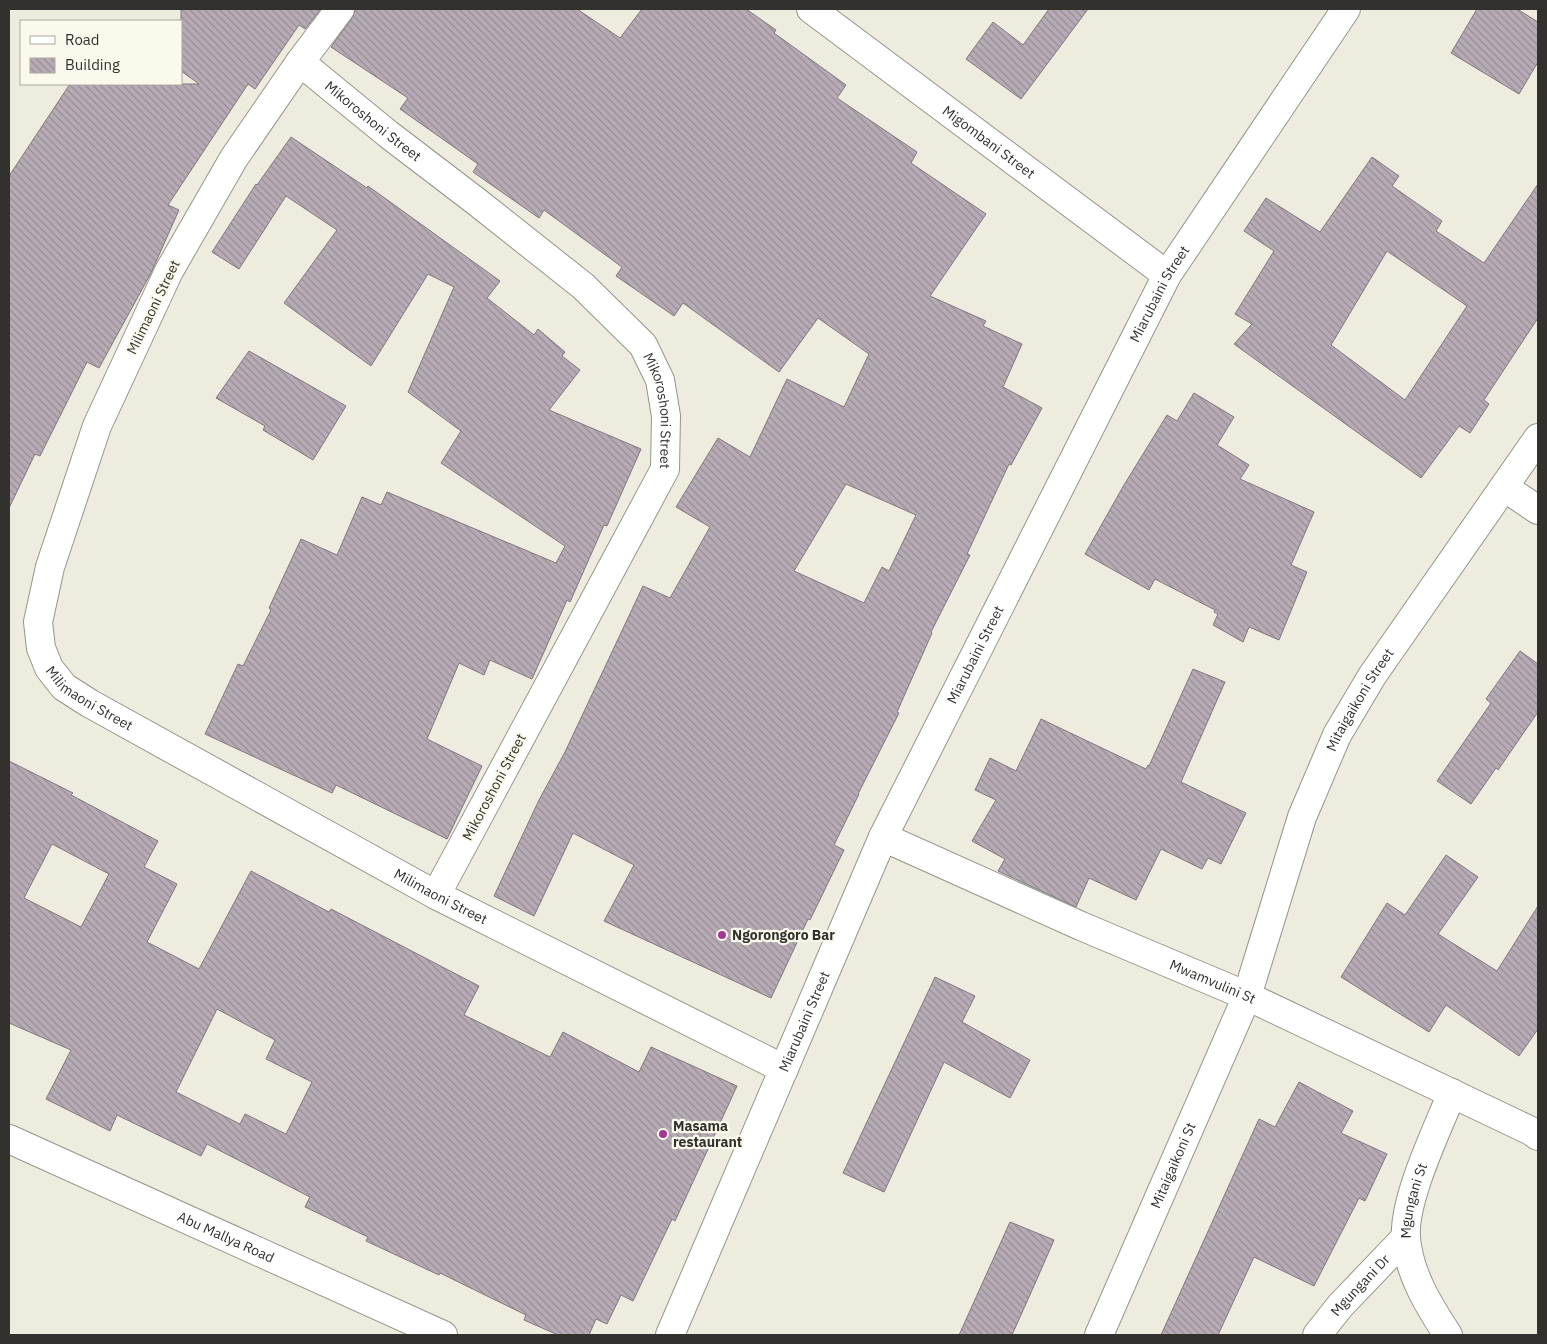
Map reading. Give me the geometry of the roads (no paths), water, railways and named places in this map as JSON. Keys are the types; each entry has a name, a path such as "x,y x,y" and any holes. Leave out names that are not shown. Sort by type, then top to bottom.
{"street":[{"name":"Milimaoni Street","path":"340,9 300,62 234,158 170,271 98,426 50,567 38,622 41,648 49,668 64,687 89,703 436,896 784,1069"},
{"name":"Migombani Street","path":"811,9 1167,275"},
{"name":"Miarubaini Street","path":"670,1335 883,838 1167,275 1346,9"},
{"name":"Mikoroshoni Street","path":"300,62 388,134 583,286 643,345 660,380 666,416 664,469 436,896"},
{"name":"Mitaigaikoni Street","path":"1247,996 1302,817 1337,735 1372,676 1538,438"},
{"path":"1504,487 1538,510"},
{"name":"Mwamvulini St","path":"883,838 1081,926 1247,996 1452,1093 1536,1129"},
{"name":"Mitaigaikoni St","path":"1099,1335 1247,996"},
{"name":"Mgungani St","path":"1448,1335 1418,1284 1406,1237 1408,1213 1420,1174 1452,1093"},
{"name":"Abu Mallya Road","path":"9,1140 443,1335"},
{"name":"Mgungani Dr","path":"1317,1335 1340,1306 1406,1237"}],"place":[{"name":"Ngorongoro Bar","path":"722,935"},
{"name":"Masama restaurant","path":"663,1134"}]}
